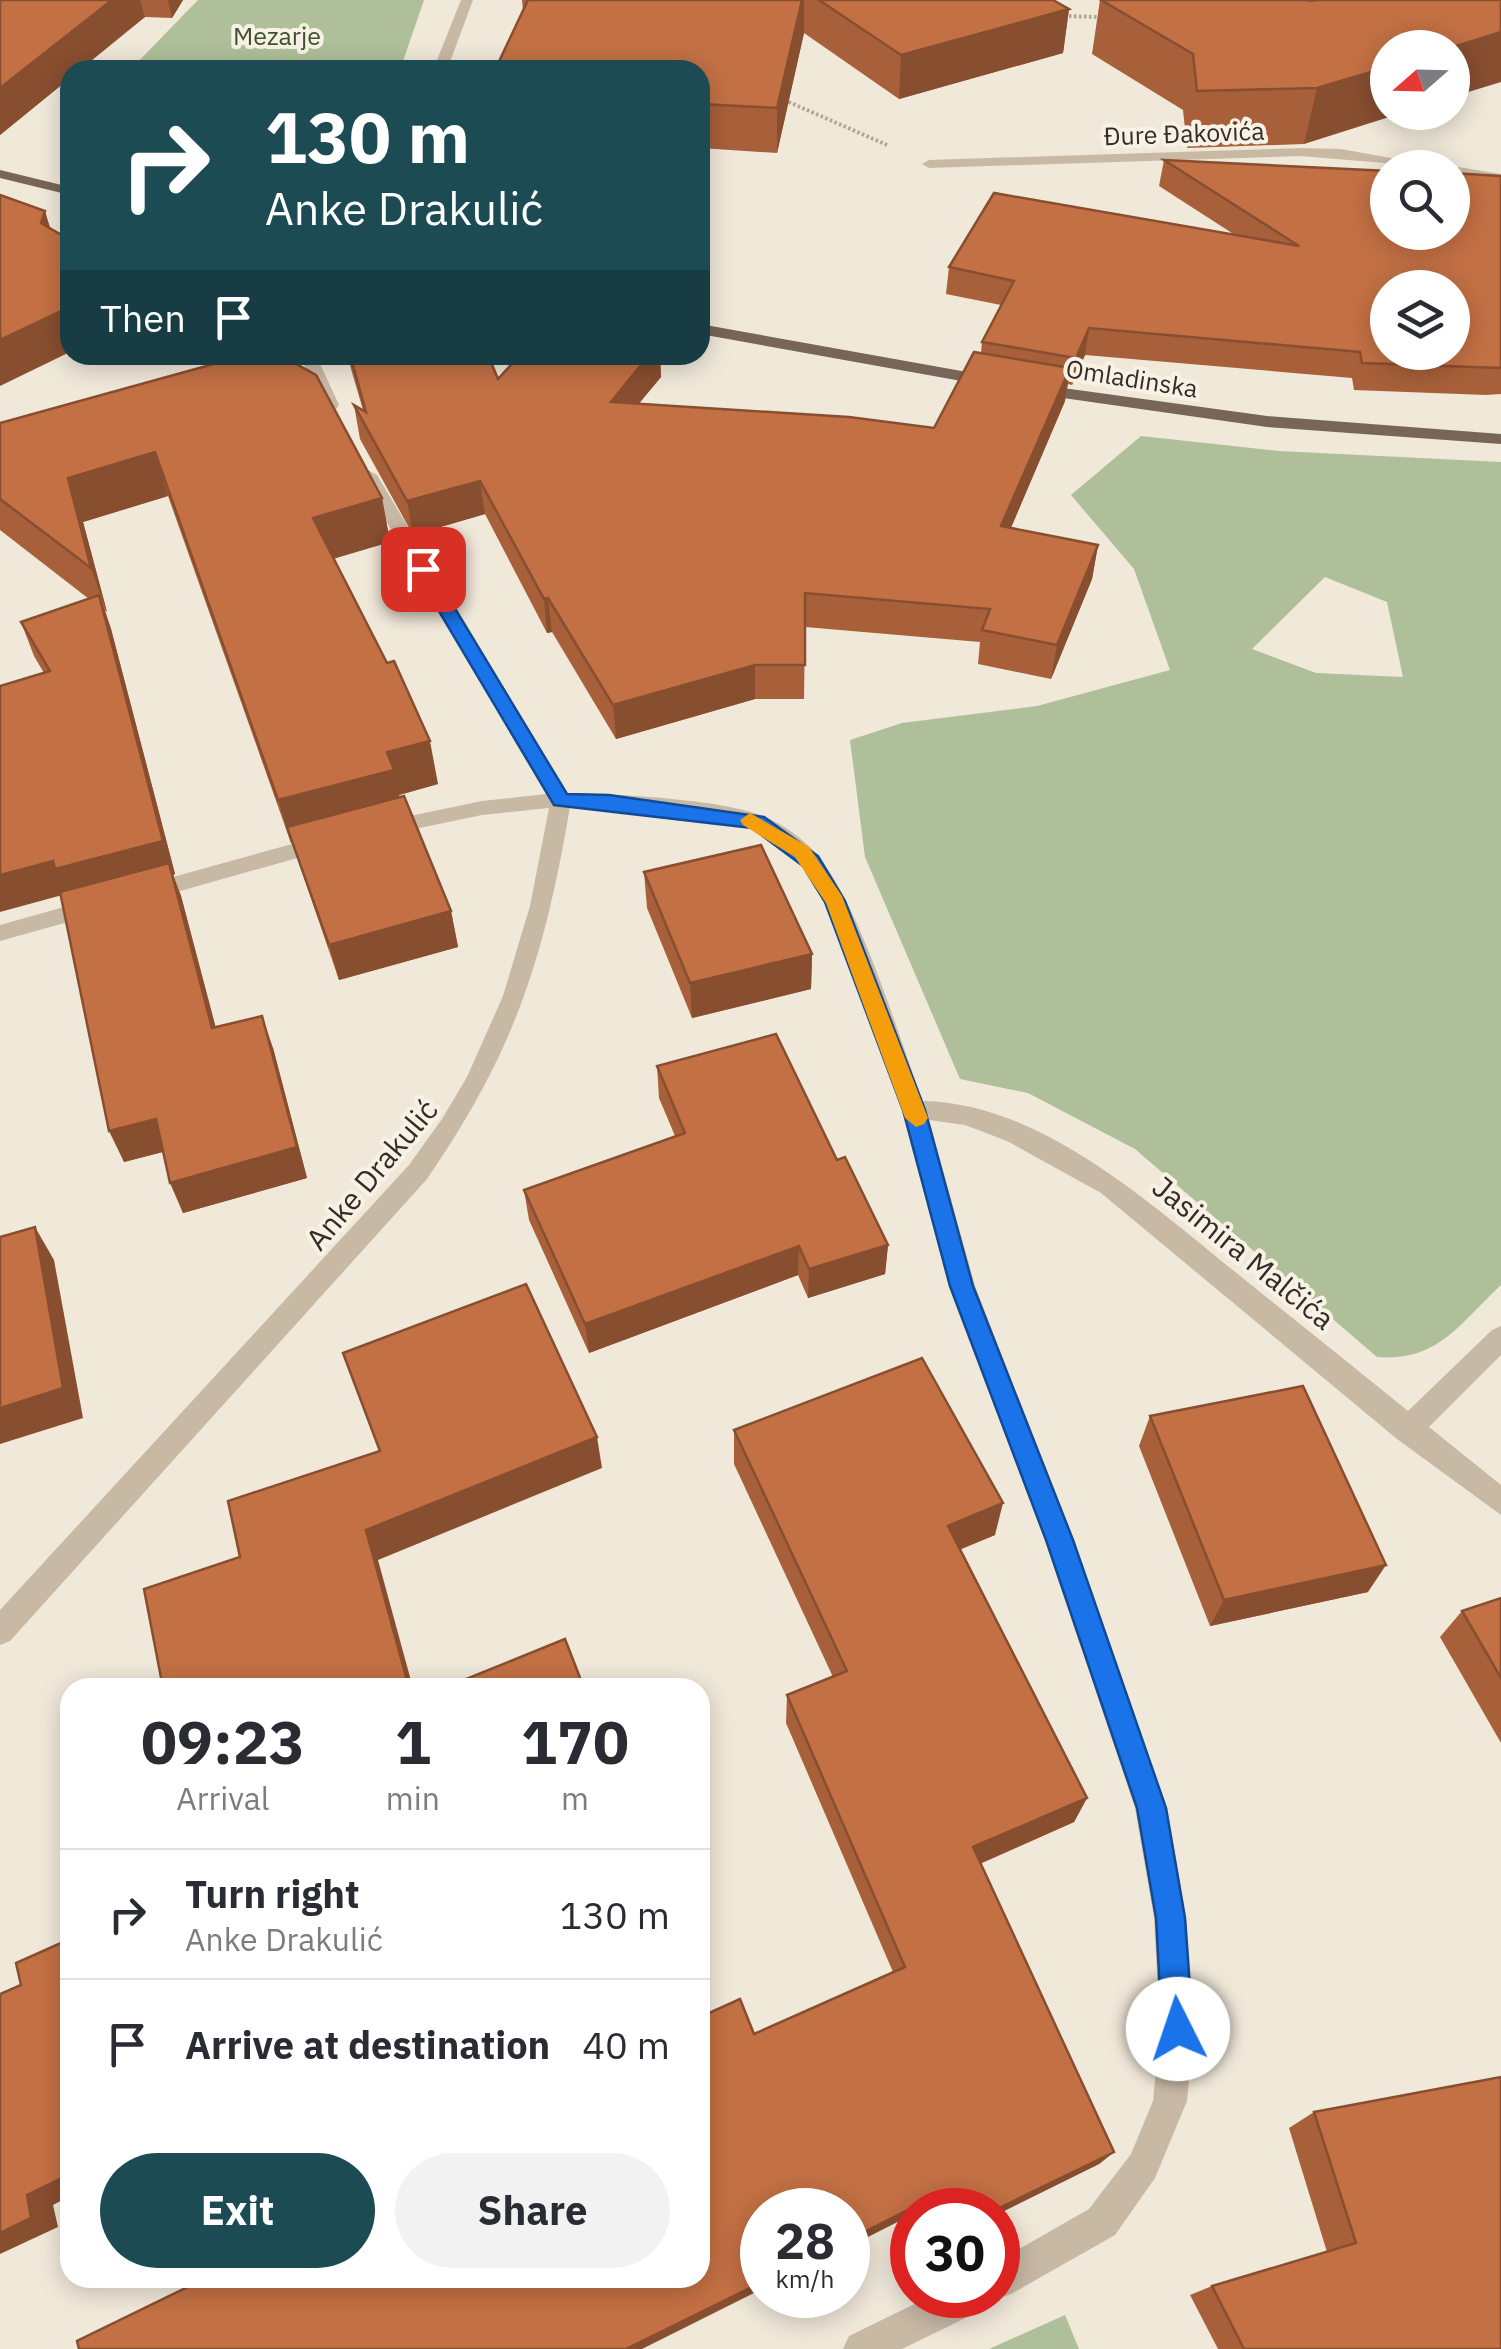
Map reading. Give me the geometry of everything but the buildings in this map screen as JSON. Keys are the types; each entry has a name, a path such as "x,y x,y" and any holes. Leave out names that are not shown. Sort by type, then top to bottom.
{"main road":[{"path":"0,174 60,188"},
{"name":"Omladinska","path":"710,331 1176,412 1385,434 1501,439"}],"street":[{"path":"444,60 467,0"},
{"name":"Đure Đakovića","path":"929,164 1300,152 1370,156"},
{"path":"1470,173 1501,178"},
{"path":"313,365 341,428"},
{"path":"358,458 561,800"},
{"path":"0,933 407,823 482,808 561,800 609,801 758,822 802,852 835,901 914,1110 962,1286 1060,1540 1151,1808 1170,1918 1178,2029 1170,2101 1143,2166 1102,2222 1020,2269"},
{"name":"Anke Drakulić","path":"0,1632 418,1172 464,1111 491,1060 521,987 539,925 561,800"},
{"name":"Jasimira Malčića","path":"914,1110 932,1108 982,1123 1053,1154 1110,1186 1407,1430 1501,1502"},
{"path":"1407,1430 1501,1338"},
{"path":"862,2349 926,2318"}],"path":[{"path":"1056,16 1112,18"},
{"path":"785,100 929,164"}],"green space":[{"name":"Mezarje","path":"198,0 424,0 403,60 140,60"},
{"path":"1141,436 1279,451 1501,462 1501,1285 1432,1347 1398,1357 1377,1357 1135,1149 1028,1093 960,1079 865,857 850,740 902,723 1037,706 1170,670 1134,569 1071,495","holes":["1325,577 1387,602 1403,677 1316,673 1252,649"]},
{"path":"1065,2315 1079,2349 989,2349"}],"slow traffic":[{"path":"750,820 802,852 835,901 916,1118"}],"route":[{"path":"423,569 561,800 609,801 758,822 790,842 810,861 835,901 914,1110 962,1286 1060,1540 1151,1808 1170,1918 1178,2029"}]}
